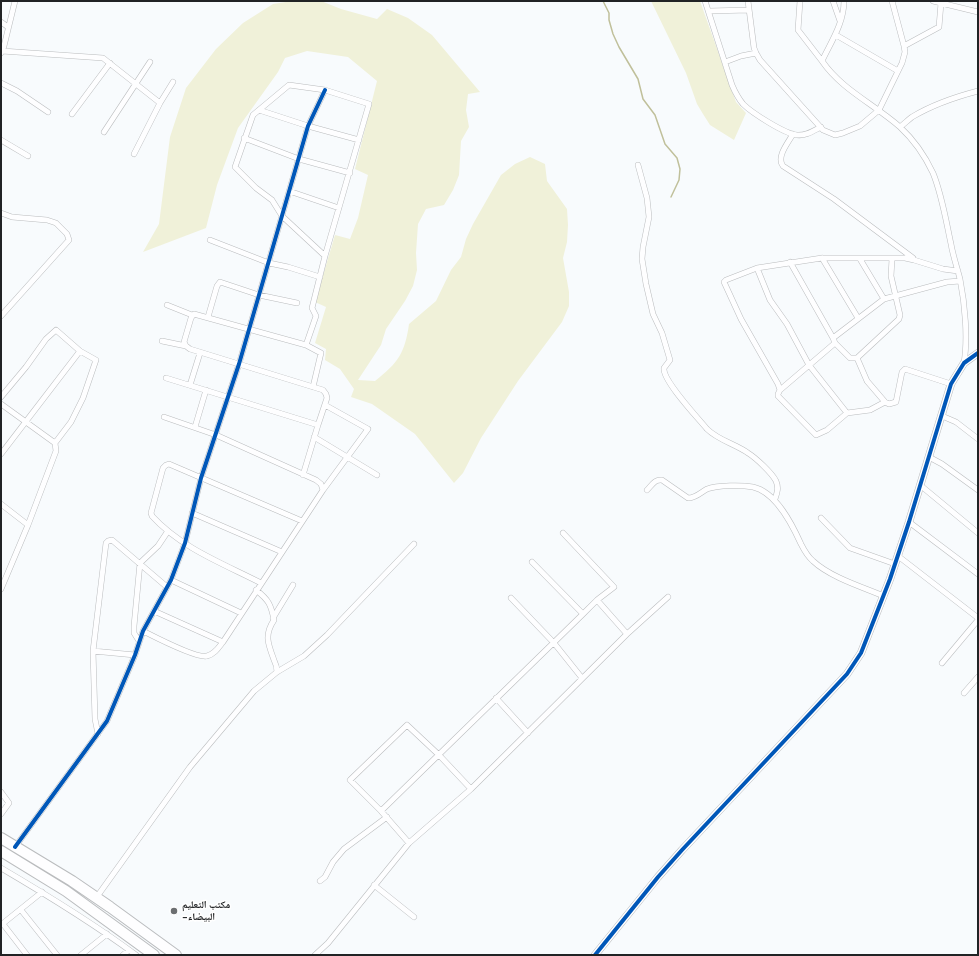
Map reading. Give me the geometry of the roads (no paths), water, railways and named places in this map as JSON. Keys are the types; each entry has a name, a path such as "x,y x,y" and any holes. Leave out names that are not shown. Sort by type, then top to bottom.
{"highway":[{"path":"1,838 72,881 176,955"},
{"path":"2,854 66,891 154,955"}],"street":[{"path":"15,1 2,52 103,58 160,103"},
{"path":"705,1 737,96 743,104 762,118 793,134 804,135 820,127"},
{"path":"748,1 756,53 764,65 820,127 830,133 839,134 860,126 879,110 902,63 905,52 892,1"},
{"path":"800,1 798,30 834,76 846,87 900,127 920,150 934,175 960,281 965,332 964,363"},
{"path":"833,1 840,21"},
{"path":"822,61 836,34 844,10 844,1"},
{"path":"933,1 978,12"},
{"path":"904,46 939,27 941,3"},
{"path":"709,11 749,10"},
{"path":"1,22 8,27"},
{"path":"836,34 898,71"},
{"path":"725,62 741,56 756,53"},
{"path":"104,132 150,62"},
{"path":"72,114 110,63"},
{"path":"134,154 160,103 173,82"},
{"path":"1,83 17,91 48,112"},
{"path":"306,345 316,316 312,308 325,256 370,104 325,90 289,85 253,115 235,167 256,188 272,200 282,216 325,256"},
{"path":"15,847 107,721 135,655 143,631 171,580 185,543 201,478 216,435 269,263 308,126 325,90"},
{"path":"900,127 911,118 927,109 954,97 978,91"},
{"path":"259,110 308,126 359,140"},
{"path":"793,134 780,162 783,166 834,199 914,260"},
{"path":"244,138 299,159 350,173"},
{"path":"1,140 28,156"},
{"path":"638,165 647,198 649,217 642,259 653,314 662,333 670,360 664,368 665,376 707,429 714,435 753,456 769,472 776,482 778,493 775,499"},
{"path":"289,191 339,208"},
{"path":"1,213 12,217 47,220 56,223 67,234 69,240 1,316"},
{"path":"210,240 269,263 320,276"},
{"path":"780,390 724,285 726,280 757,268 822,258 905,258 928,265 958,271"},
{"path":"822,258 858,318"},
{"path":"860,259 884,299"},
{"path":"790,262 834,341 850,358 857,358 899,318 900,315 890,276 892,259"},
{"path":"757,268 770,300 787,324 809,365 847,413"},
{"path":"885,402 870,410 847,413 827,430 816,435 778,396 778,394 780,390 809,365 858,318 884,299 948,282 960,281"},
{"path":"208,317 217,286 220,282 259,295 297,303"},
{"path":"167,304 192,315 197,314 248,330 306,345 321,353 312,387"},
{"path":"192,315 184,342 190,350 324,390 327,398 303,475"},
{"path":"1,397 26,367 46,339 56,330 80,351 96,360 83,398 71,422 55,443 56,451 28,525 1,589"},
{"path":"162,341 186,346"},
{"path":"1,454 80,351"},
{"path":"190,386 200,353"},
{"path":"595,955 658,877 847,674 861,653 884,596 909,522 951,384 964,363 978,353"},
{"path":"857,358 870,386 885,402 889,404 896,402 902,372 905,369 951,384"},
{"path":"166,378 318,424"},
{"path":"195,427 206,390"},
{"path":"1,404 55,443"},
{"path":"143,631 201,657 212,654 223,642 323,490 368,428 324,405"},
{"path":"942,416 956,422 978,439"},
{"path":"164,417 216,435 316,480 321,484 323,490"},
{"path":"314,437 378,476"},
{"path":"929,457 942,464 978,490"},
{"path":"261,583 197,551 168,531 152,516 151,513 163,468 169,464 302,521"},
{"path":"647,490 654,481 658,479 662,480 688,498 694,497 707,489 716,487 747,487 758,489 775,499 792,527 805,553 811,560 823,570 884,596"},
{"path":"920,485 978,533"},
{"path":"3,508 28,525"},
{"path":"192,513 282,552"},
{"path":"821,518 850,548 896,560 978,619 942,663"},
{"path":"909,522 978,574"},
{"path":"139,641 134,633 134,626 140,564 158,546 168,531"},
{"path":"381,811 496,698 554,644 597,600 614,587 563,533"},
{"path":"98,734 95,719 93,651 106,543 112,540 168,587"},
{"path":"96,898 190,767 254,691 277,672 304,656 327,635 414,544"},
{"path":"532,562 583,614"},
{"path":"171,580 241,613"},
{"path":"277,672 267,638 268,629 293,585"},
{"path":"256,590 265,596 271,605 273,618"},
{"path":"511,598 554,644 582,678"},
{"path":"315,955 328,943 409,844 470,789 627,634 668,598"},
{"path":"597,600 627,634"},
{"path":"154,612 223,642"},
{"path":"93,651 135,655"},
{"path":"964,693 978,677"},
{"path":"496,698 528,733"},
{"path":"409,844 381,811 350,780 407,724 470,789"},
{"path":"1,792 9,803 1,814"},
{"path":"320,881 325,877 333,862 344,849 386,817"},
{"path":"1,868 42,892 136,955"},
{"path":"374,885 414,917"},
{"path":"27,955 2,925 42,892"},
{"path":"20,910 57,955"},
{"path":"81,955 106,934"},
{"path":"123,955 129,950"}],"waterway":[{"path":"603,1 609,13 609,20 613,34 638,79 643,99 655,115 665,144 677,158 680,169 679,180 671,197"}],"place":[{"name":"مكتب التعليم -البيضاء","path":"174,911"}]}
